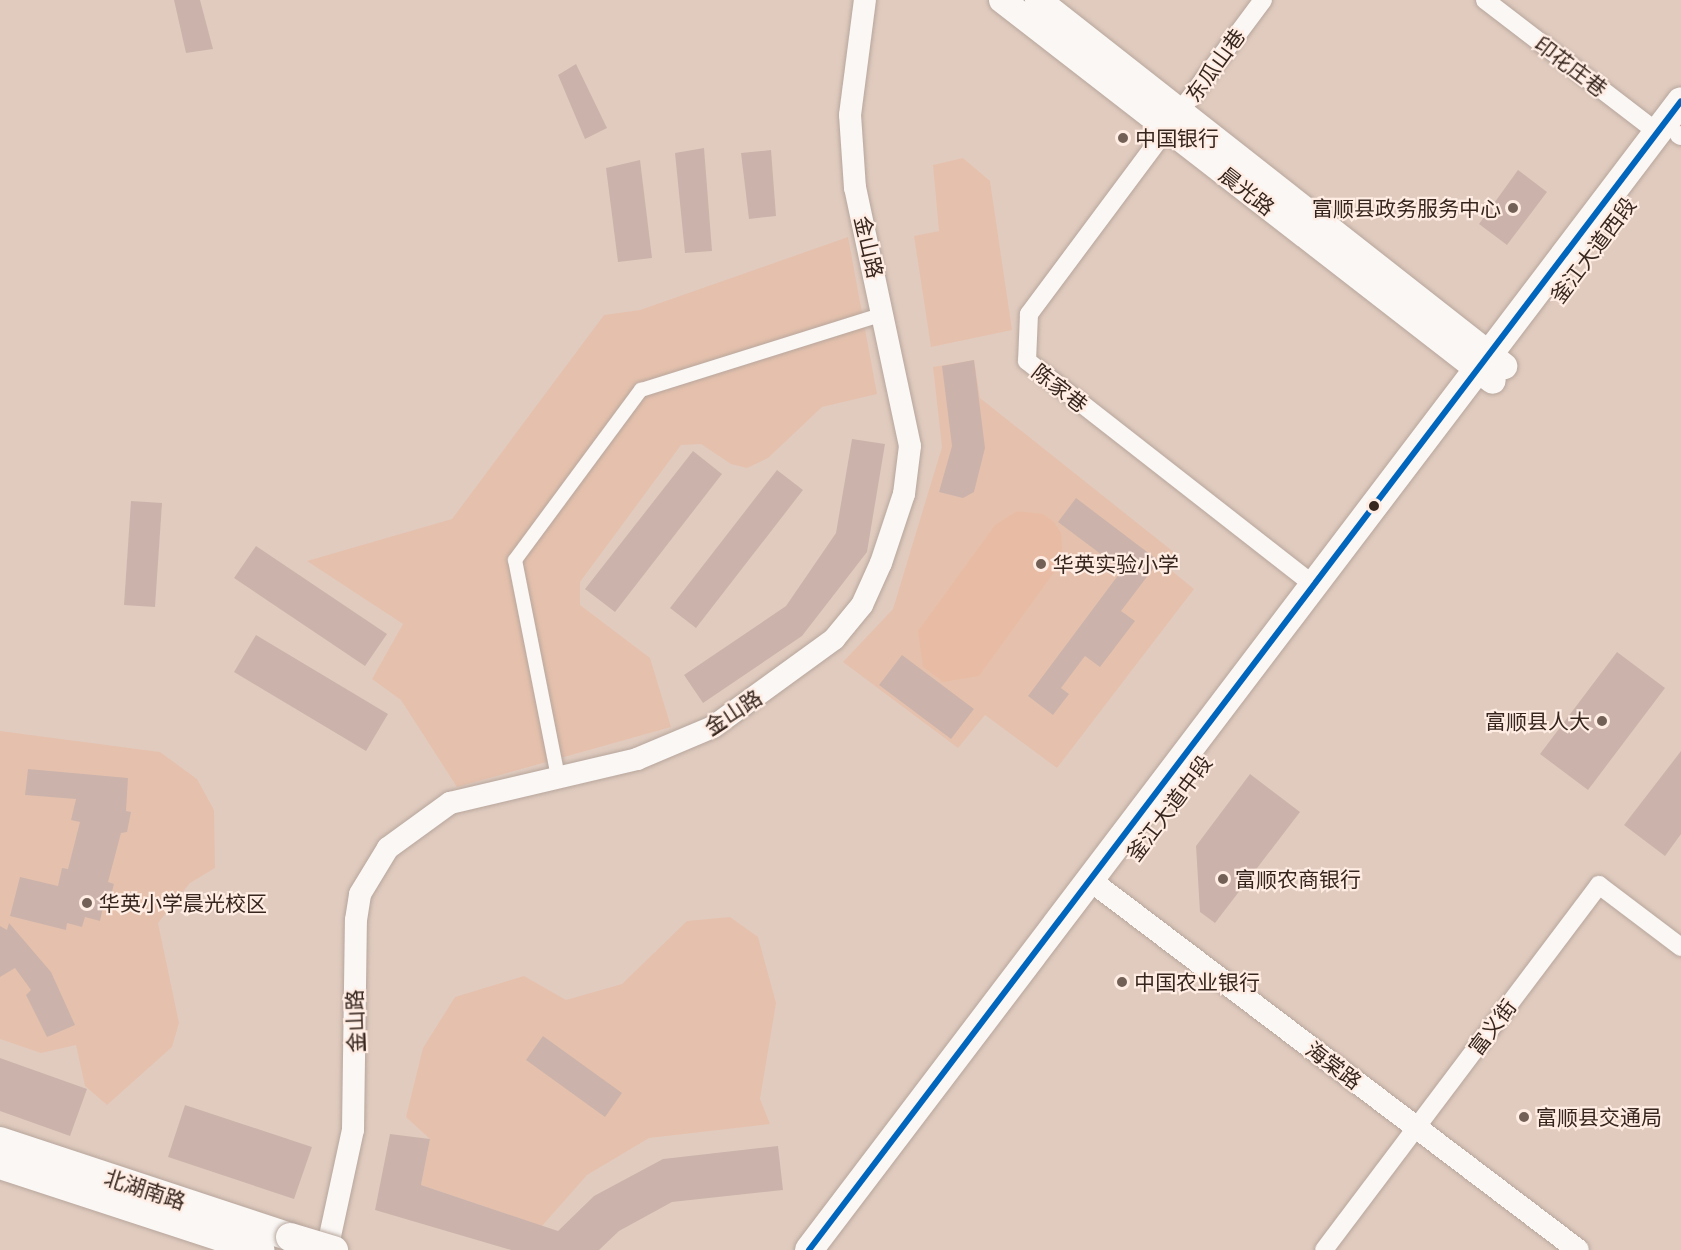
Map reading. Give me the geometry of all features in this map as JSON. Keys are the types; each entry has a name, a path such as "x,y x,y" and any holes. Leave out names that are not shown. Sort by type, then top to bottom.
{"main road":[{"name":"晨光路","path":"1002,0 1175,120"},
{"name":"晨光路","path":"1038,0 1175,120 1491,368"},
{"name":"釜江大道西段","path":"1491,368 1675,134 1681,101"},
{"name":"釜江大道中段","path":"833,1250 1314,585 1491,368"},
{"name":"釜江大道中段","path":"809,1250 1097,886 1491,368"},
{"name":"北湖南路","path":"0,1141 334,1250"},
{"name":"北湖南路","path":"0,1165 260,1250"}],"street":[{"name":"金山路","path":"327,1250 353,1130 353,953 360,894 388,848 450,803 637,759 713,727 826,646 862,605 904,494 910,446 884,314 855,188 850,115 865,0"},
{"name":"东瓜山巷","path":"1175,120 1263,0"},
{"name":"印花庄巷","path":"1485,0 1675,134"},
{"name":"陈家巷","path":"1175,120 1029,314 1027,361 1314,585"},
{"path":"558,777 515,560 641,390 884,314"},
{"name":"富义街","path":"1324,1250 1599,885 1681,947"},
{"name":"海棠路","path":"1097,886 1578,1250"}],"shaded area":[{"path":"963,158 990,181 1012,330 931,347 914,236 939,231 933,165"},
{"path":"848,237 877,394 822,407 768,458 747,468 731,464 701,444 681,445 580,582 580,605 650,658 671,727 457,787 401,700 372,679 403,624 307,561 452,519 604,315 640,310"},
{"name":"华英实验小学","path":"974,360 980,398 1180,557 1172,571 1194,589 1057,768 985,715 958,748 843,662 893,609 942,447 933,367"},
{"path":"1017,511 1043,514 1054,522 1061,533 1063,560 979,676 943,682 923,667 918,631 995,525"},
{"name":"华英小学晨光校区","path":"0,731 160,752 197,779 214,810 215,868 190,883 158,923 179,1023 172,1047 107,1105 85,1086 76,1045 41,1053 0,1039"},
{"path":"730,917 758,937 776,1003 760,1099 770,1124 649,1138 587,1175 542,1226 421,1185 430,1139 406,1117 423,1048 455,997 524,976 566,1000 622,984 687,921"}],"building":[{"path":"174,0 200,0 213,49 186,53"},
{"path":"576,64 607,128 585,139 558,75"},
{"path":"704,148 712,251 685,253 675,153"},
{"path":"771,150 776,216 749,219 741,153"},
{"path":"640,160 652,258 618,262 606,168"},
{"name":"富顺县政务服务中心","path":"1518,170 1547,192 1507,245 1479,224"},
{"path":"974,360 985,448 974,492 963,498 939,492 952,446 942,366"},
{"path":"852,439 885,444 867,552 802,636 703,703 684,675 786,606 836,533"},
{"path":"693,451 722,474 615,612 585,589"},
{"path":"777,470 803,490 696,628 670,608"},
{"path":"1076,498 1159,561 1121,611 1135,621 1100,667 1085,656 1061,688 1069,694 1053,715 1028,696 1122,570 1058,522"},
{"path":"131,501 162,503 155,607 124,605"},
{"path":"256,546 387,634 365,666 234,578"},
{"path":"256,635 388,714 366,751 234,672"},
{"name":"富顺县人大","path":"1617,652 1665,688 1588,790 1540,754"},
{"path":"902,655 974,709 951,739 879,685"},
{"path":"1681,751 1681,834 1665,856 1624,825"},
{"path":"28,769 128,778 126,811 131,812 127,832 121,833 108,882 114,884 110,899 105,898 100,921 85,917 82,927 67,923 66,930 10,916 20,877 58,886 62,868 68,869 80,822 71,820 76,799 25,795"},
{"name":"富顺农商银行","path":"1250,774 1300,812 1215,923 1200,912 1196,846"},
{"path":"9,923 51,972 75,1025 47,1037 26,995 31,990 15,968 0,977 0,926 7,930"},
{"path":"543,1036 622,1093 605,1117 526,1060"},
{"path":"0,1058 87,1089 70,1136 0,1111"},
{"path":"185,1105 312,1147 294,1199 168,1157"},
{"path":"390,1134 430,1139 421,1185 558,1231 594,1196 663,1159 778,1146 783,1190 672,1202 619,1231 599,1250 511,1250 375,1210"}],"transit line":[{"path":"809,1250 1681,101"}],"place":[{"name":"中国银行","path":"1123,138"},
{"name":"富顺县政务服务中心","path":"1513,208"},
{"name":"华英实验小学","path":"1041,564"},
{"name":"富顺县人大","path":"1602,721"},
{"name":"富顺农商银行","path":"1223,879"},
{"name":"华英小学晨光校区","path":"87,903"},
{"name":"中国农业银行","path":"1122,982"},
{"name":"富顺县交通局","path":"1524,1117"}]}
